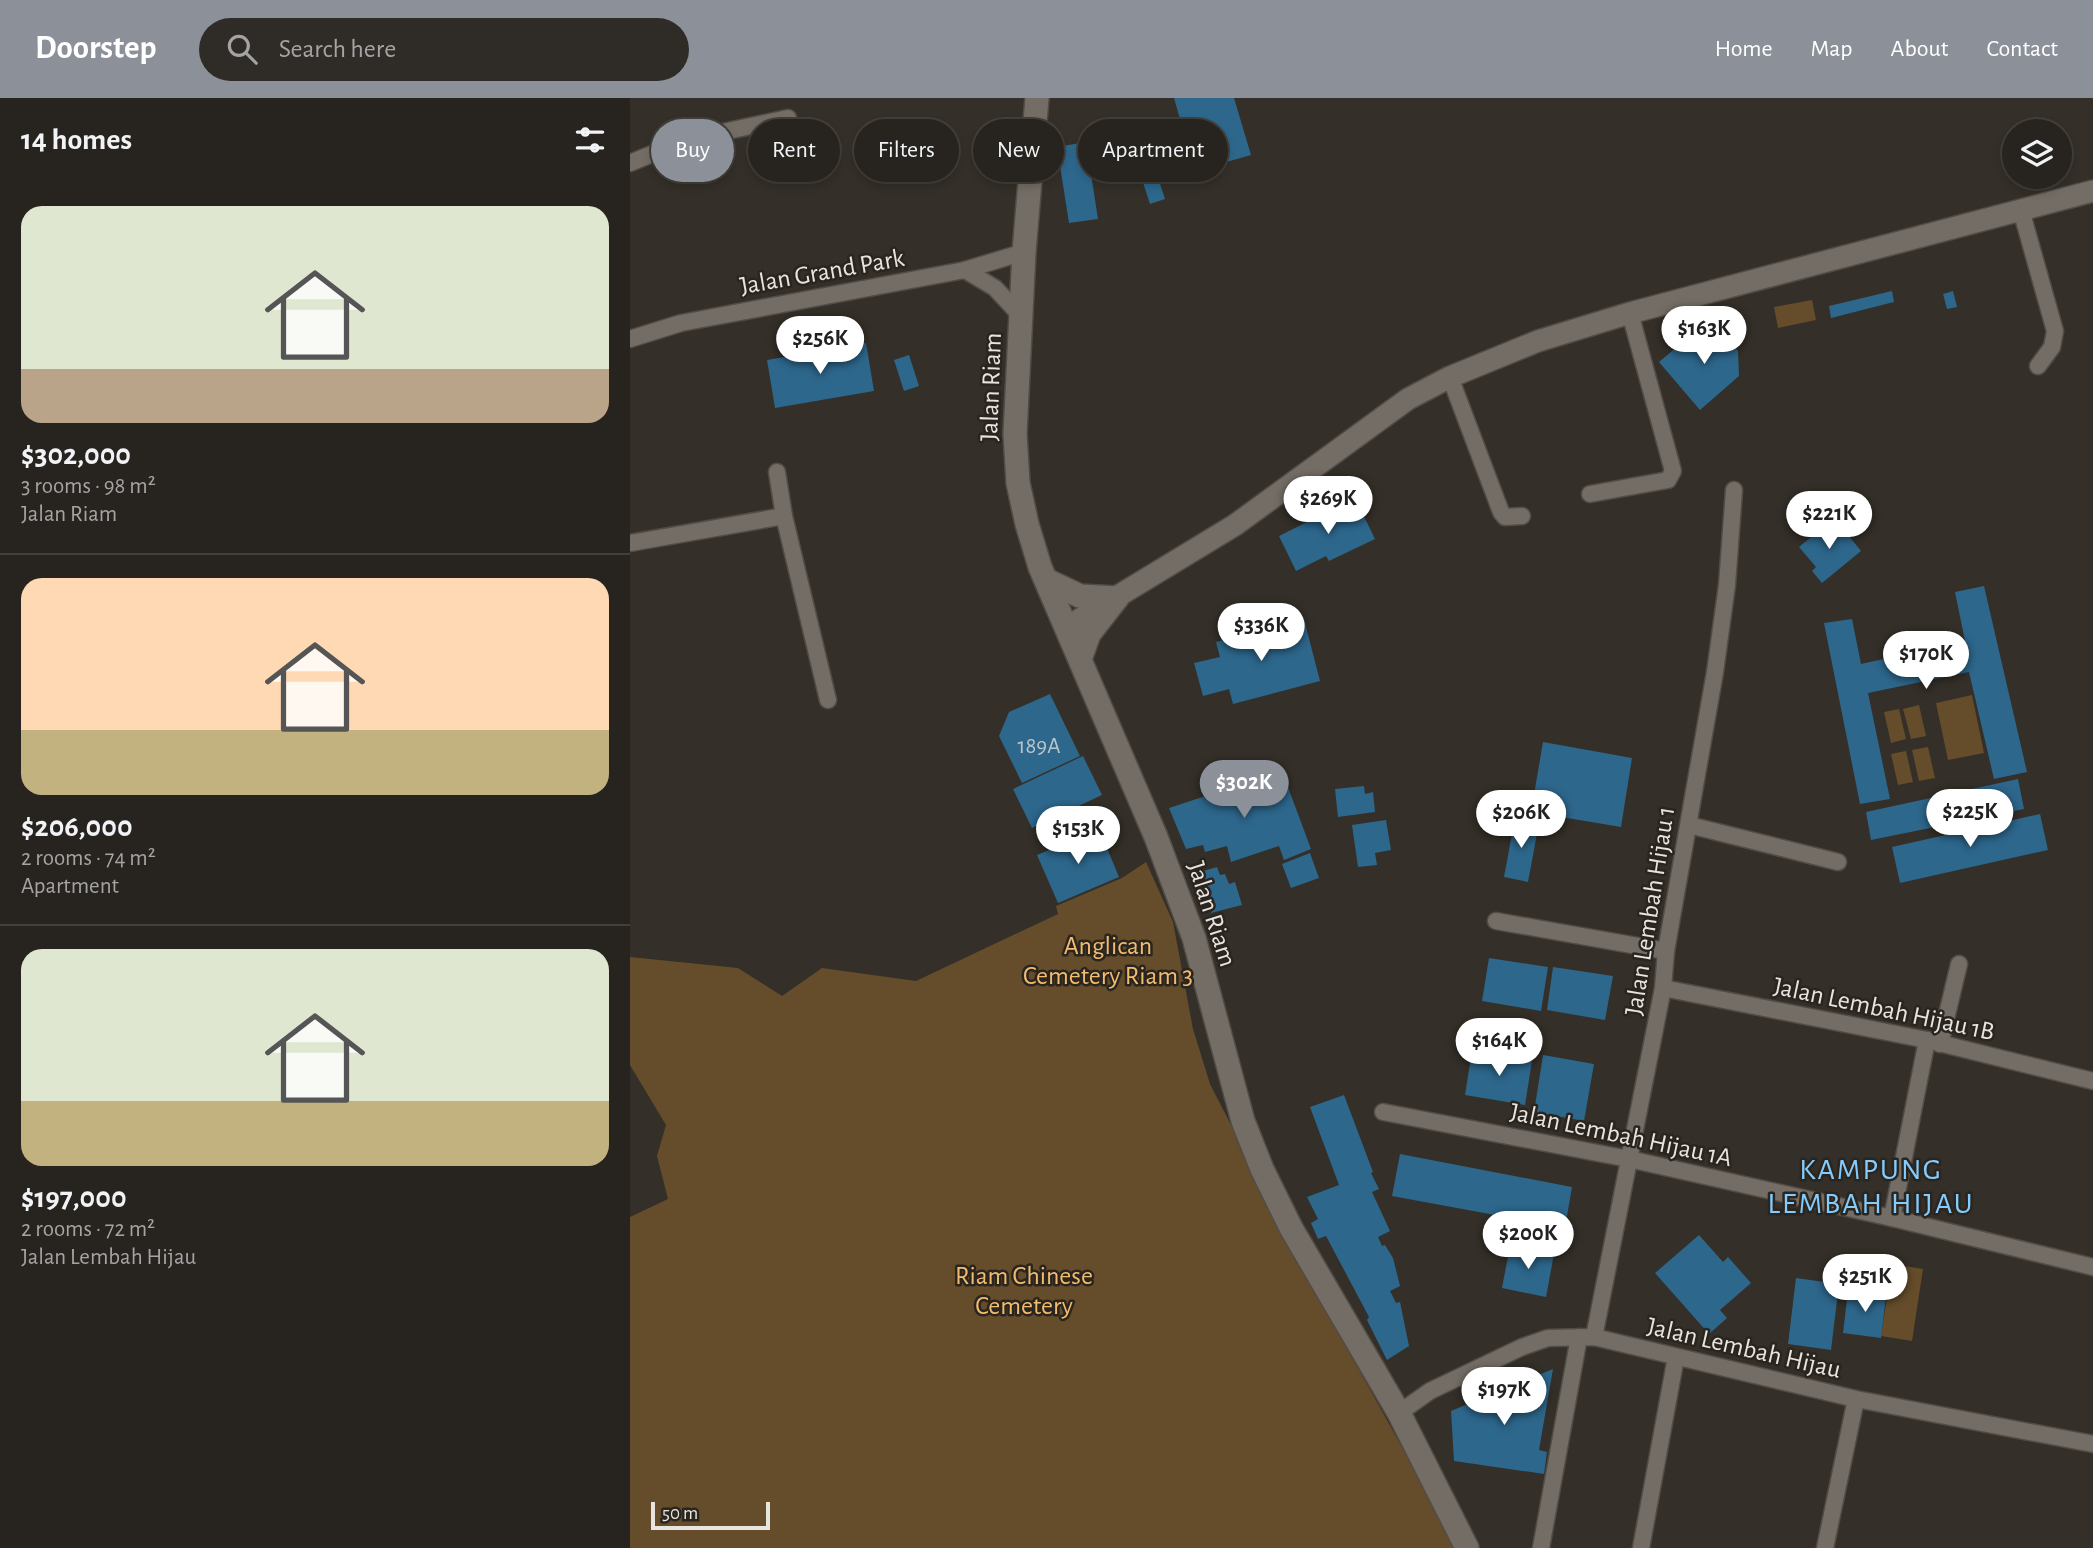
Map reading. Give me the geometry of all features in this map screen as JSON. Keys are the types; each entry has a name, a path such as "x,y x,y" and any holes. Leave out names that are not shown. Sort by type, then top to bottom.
{"main road":[{"name":"Jalan Riam","path":"1037,98 1024,252 1015,434 1018,483 1027,524 1046,580 1156,837 1194,938 1243,1122 1262,1169 1291,1228 1399,1413 1467,1548"},
{"path":"1046,580 1080,596 1117,598"},
{"path":"1080,659 1088,634 1117,598"}],"street":[{"path":"630,163 686,140 788,117"},
{"path":"1067,627 1235,526 1408,399 1450,377 1538,341 1630,313 2093,191"},
{"path":"2021,209 2055,331 2052,347 2038,366"},
{"name":"Jalan Grand Park","path":"630,339 681,323 965,270 1024,252"},
{"path":"965,270 995,289 1021,316"},
{"path":"1590,494 1668,480 1673,471 1630,313"},
{"path":"1450,377 1502,512 1505,517 1522,516"},
{"path":"777,472 784,516 828,701"},
{"name":"Jalan Lembah Hijau 1","path":"1541,1548 1586,1337 1629,1159 1663,988 1665,951 1715,671 1727,585 1734,490"},
{"path":"630,543 784,516"},
{"path":"1689,825 1838,862"},
{"path":"1496,921 1665,951"},
{"path":"1892,1218 1933,1042 1959,964"},
{"name":"Jalan Lembah Hijau 1B","path":"1663,988 1933,1042 2093,1081"},
{"name":"Jalan Lembah Hijau 1A","path":"1383,1112 1629,1159 1892,1218 2093,1268"},
{"name":"Jalan Lembah Hijau","path":"1399,1413 1430,1391 1522,1347 1548,1338 1586,1337 1856,1399 2093,1444"},
{"path":"1641,1548 1676,1357"},
{"path":"1825,1548 1856,1399"}],"green space":[{"path":"1812,300 1816,320 1778,328 1774,307"},
{"path":"1972,695 1984,753 1948,760 1936,703"},
{"path":"1919,705 1926,736 1911,739 1903,709"},
{"path":"1899,709 1906,739 1891,743 1884,712"},
{"path":"1928,747 1935,778 1919,781 1912,750"},
{"path":"1906,751 1913,782 1898,785 1891,754"},
{"name":"Riam Chinese Cemetery","path":"1146,862 1173,922 1193,1029 1210,1084 1328,1314 1458,1548 630,1548 630,1217 668,1199 657,1156 666,1125 630,1065 630,957 738,968 782,996 822,968 916,981 1058,914 1056,906 1122,878"},
{"path":"1892,1264 1923,1269 1912,1341 1881,1336"}],"building":[{"path":"1174,98 1234,98 1251,155 1228,162 1228,119 1180,119"},
{"path":"1078,143 1078,182 1092,182 1098,219 1069,223 1063,182 1064,146"},
{"path":"1143,182 1159,182 1165,199 1150,204"},
{"path":"1892,291 1894,302 1831,318 1829,306"},
{"path":"1953,291 1957,307 1947,309 1943,294"},
{"path":"1717,326 1738,351 1739,376 1700,410 1659,362 1691,335 1695,340 1708,328 1711,331"},
{"path":"866,343 874,391 775,408 767,360"},
{"path":"909,355 919,386 904,391 894,360"},
{"path":"1355,498 1375,539 1329,561 1326,556 1296,571 1279,536"},
{"path":"1827,524 1834,532 1841,526 1861,551 1822,583 1812,571 1816,567 1799,547"},
{"path":"1984,586 2027,772 1994,779 1969,672 1868,693 1890,799 1860,804 1824,623 1852,619 1861,664 1965,641 1955,592"},
{"path":"1304,619 1320,681 1233,704 1229,689 1203,696 1194,663 1220,657 1216,642"},
{"path":"1050,694 1080,756 1022,783 999,736 1009,712"},
{"path":"1543,742 1632,758 1621,827 1531,812"},
{"path":"1083,756 1102,795 1032,828 1013,789"},
{"path":"1282,771 1311,849 1284,860 1279,846 1231,862 1227,846 1205,852 1203,845 1186,849 1169,808"},
{"path":"2018,779 2024,809 1871,840 1866,812"},
{"path":"1364,786 1365,794 1373,792 1375,812 1338,817 1335,789"},
{"path":"2040,814 2048,850 1900,883 1892,847"},
{"path":"1515,818 1539,823 1528,882 1504,877"},
{"path":"1386,820 1391,850 1375,853 1377,865 1358,867 1352,825"},
{"path":"1099,829 1119,877 1058,903 1037,855"},
{"path":"1310,853 1319,878 1291,888 1282,864"},
{"path":"1217,867 1220,875 1225,874 1229,884 1235,882 1242,905 1211,913 1200,881 1200,872"},
{"path":"1489,958 1548,967 1541,1011 1482,1001"},
{"path":"1553,967 1613,976 1605,1020 1547,1010"},
{"path":"1472,1051 1532,1061 1525,1105 1465,1095"},
{"path":"1543,1055 1594,1064 1584,1121 1534,1112"},
{"path":"1344,1095 1379,1189 1372,1192 1390,1231 1378,1237 1393,1258 1400,1286 1390,1291 1396,1303 1400,1302 1409,1346 1387,1360 1367,1320 1369,1317 1326,1236 1318,1239 1311,1223 1318,1219 1307,1197 1339,1185 1310,1107"},
{"path":"1400,1154 1572,1187 1565,1228 1392,1196"},
{"path":"1699,1235 1723,1262 1728,1257 1751,1283 1720,1310 1727,1318 1709,1334 1655,1273"},
{"path":"1510,1246 1554,1254 1546,1297 1502,1288"},
{"path":"1796,1278 1839,1284 1831,1350 1788,1344"},
{"path":"1848,1291 1886,1296 1881,1338 1843,1333"},
{"path":"1553,1369 1539,1450 1547,1452 1544,1474 1454,1461 1451,1411"}],"district":[{"name":"KAMPUNG LEMBAH HIJAU","path":"1871,1187"}],"park label":[{"name":"Anglican Cemetery Riam 3","path":"1108,961"}]}
